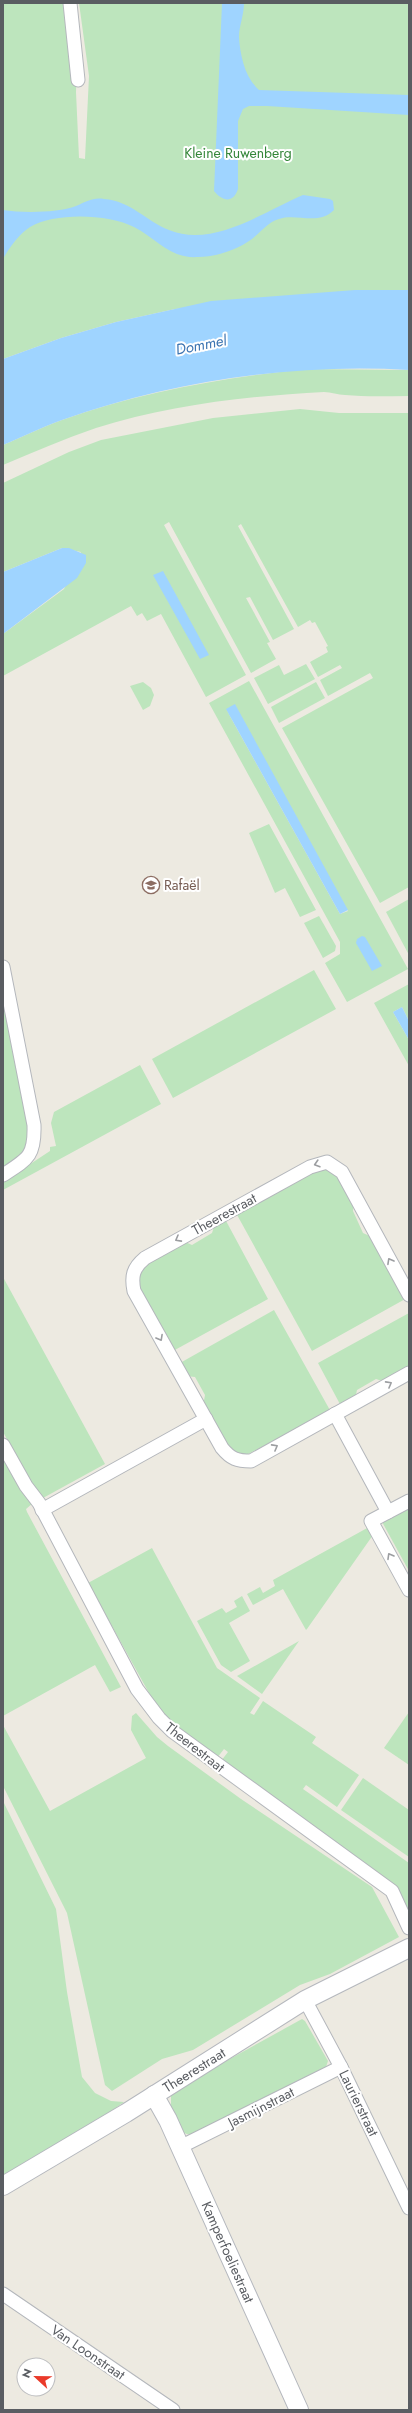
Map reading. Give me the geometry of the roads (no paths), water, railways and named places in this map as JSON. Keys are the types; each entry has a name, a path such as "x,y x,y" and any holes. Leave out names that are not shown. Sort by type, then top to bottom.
{"main road":[{"name":"Theerestraat","path":"3,2186 154,2095 304,2000 409,1948"},
{"name":"Kamperfoeliestraat","path":"154,2095 180,2148 299,2410"}],"street":[{"path":"70,3 78,80"},
{"path":"3,967 34,1124 33,1149 29,1157 3,1175"},
{"name":"Theerestraat","path":"409,1295 342,1172 327,1162 310,1166 145,1258 136,1266 131,1278 134,1291 222,1448 230,1458 240,1461 251,1461 409,1373"},
{"path":"335,1414 388,1512"},
{"path":"42,1510 206,1419"},
{"name":"Theerestraat","path":"3,1444 42,1510 137,1689 159,1718 185,1741 392,1891 409,1928"},
{"path":"409,1501 371,1521 409,1590"},
{"name":"Laurierstraat","path":"304,2000 341,2067 409,2208"},
{"name":"Jasmijnstraat","path":"180,2148 341,2067"},
{"name":"Van Loonstraat","path":"3,2294 173,2410"}],"water":[{"path":"222,3 244,3 239,33 241,51 247,73 254,85 259,90 409,95 409,115 249,106 243,109 238,121 238,189 236,194 230,199 220,197 214,191"},
{"path":"303,195 330,199 333,201 334,210 328,215 321,217 293,217 275,220 246,243 233,250 212,256 188,257 179,255 134,227 111,219 82,216 53,219 30,227 22,233 8,250 3,259 3,210 30,212 60,210 76,206 93,199 104,199 122,203 169,230 186,234 203,235 238,226"},
{"name":"Dommel","path":"355,290 409,290 409,370 321,369 277,372 190,385 104,406 55,423 3,445 3,359 61,338 116,322 211,301"},
{"path":"62,548 69,548 86,555 86,563 77,578 3,634 3,572"},
{"path":"163,571 209,655 200,659 153,575"},
{"path":"235,704 348,910 340,914 226,709"},
{"path":"362,936 365,937 382,966 372,971 356,943 357,939"},
{"path":"402,1007 409,1021 409,1040 393,1012"}],"place":[{"name":"Rafaël","path":"151,885"}],"park label":[{"name":"Kleine Ruwenberg","path":"238,153"}]}
